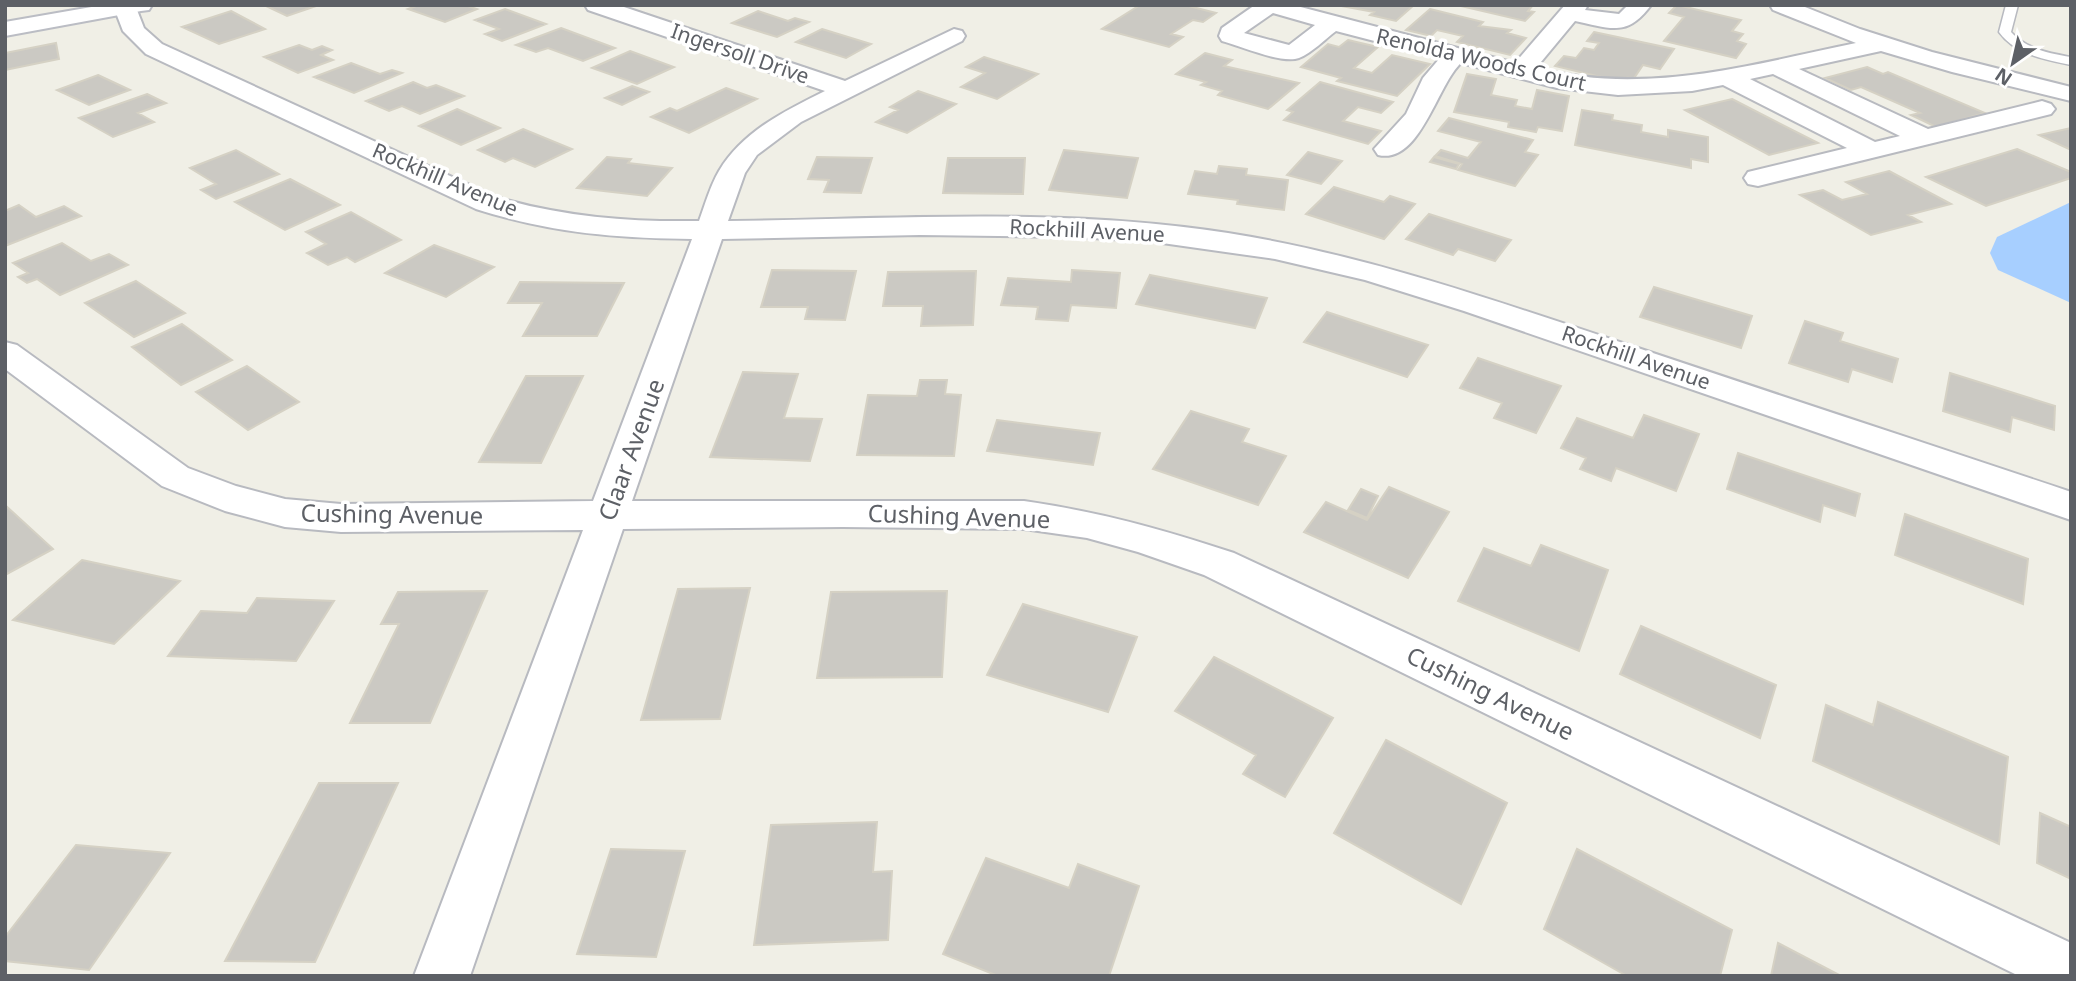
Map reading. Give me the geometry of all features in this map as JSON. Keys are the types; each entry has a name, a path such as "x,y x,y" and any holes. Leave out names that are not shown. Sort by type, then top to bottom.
{"street":[{"path":"5,14 64,5"},
{"name":"Ingersoll Drive","path":"596,5 844,89"},
{"path":"1520,72 1573,9 1608,21 1625,21 1640,5"},
{"path":"1781,5 1878,45 1980,74 2071,94"},
{"path":"5,29 130,6"},
{"name":"Rockhill Avenue","path":"130,6 128,21 137,37 154,48 486,203 526,215 569,224 616,229 1078,228 1215,240 1301,256 1421,286 2071,506"},
{"name":"Renolda Woods Court","path":"1332,23 1557,81 1618,88 1692,84 1878,45"},
{"name":"Claar Avenue","path":"442,976 704,255 710,230 731,173 748,149 792,117 954,36"},
{"path":"1387,149 1419,114 1433,79 1441,67 1456,56"},
{"path":"1777,67 1926,138"},
{"path":"1727,77 1871,150"},
{"path":"1758,178 2042,109"},
{"name":"Cushing Avenue","path":"5,352 175,477 225,497 285,513 341,518 1024,514 1087,524 1146,539 1219,564 2071,972"}],"lane":[{"path":"2012,5 2005,32 2010,40 2026,49 2071,61"}],"water":[{"path":"2071,202 2071,303 1998,270 1990,253 1997,237"}],"building":[{"path":"264,5 319,5 287,16"},
{"path":"419,5 465,5 477,9 445,22 408,9"},
{"path":"1140,5 1185,5 1216,13 1203,22 1193,20 1171,34 1183,37 1169,47 1102,29"},
{"path":"1336,5 1414,5 1396,21 1370,15 1374,12"},
{"path":"1533,5 1528,11 1534,12 1525,21 1461,6"},
{"path":"1677,5 1741,20 1732,31 1743,34 1737,41 1746,44 1736,58 1664,41 1684,17 1669,13"},
{"path":"505,9 546,24 502,41 485,34 499,29 475,20"},
{"path":"1430,9 1483,22 1479,26 1511,30 1507,33 1526,38 1510,55 1457,42 1463,36 1437,30 1431,36 1406,30"},
{"path":"231,11 265,29 219,44 182,27"},
{"path":"758,11 788,21 795,18 809,22 777,37 732,23"},
{"path":"561,28 615,48 583,61 548,48 536,52 516,45"},
{"path":"822,29 871,44 846,58 796,42"},
{"path":"1594,32 1674,49 1660,69 1643,65 1630,84 1555,66 1564,56 1576,58 1584,48 1594,50 1599,43 1587,41"},
{"path":"1348,40 1378,47 1354,68 1372,73 1392,55 1430,64 1397,96 1337,81 1341,78 1301,67 1328,44 1339,47"},
{"path":"56,43 59,59 5,70 5,53"},
{"path":"299,45 312,50 322,46 332,50 321,55 333,60 298,73 264,57"},
{"path":"630,51 674,67 637,84 592,68"},
{"path":"1205,53 1232,60 1224,66 1299,83 1268,109 1218,95 1222,91 1201,85 1206,82 1176,74"},
{"path":"984,57 1038,74 997,99 961,87 985,73 966,67"},
{"path":"351,63 380,74 392,70 402,73 354,93 314,77"},
{"path":"1867,67 1883,74 1888,72 1985,113 1936,127 1911,115 1920,113 1861,87 1851,90 1825,78"},
{"path":"1467,74 1496,79 1491,95 1517,100 1515,106 1532,109 1537,90 1569,96 1562,131 1538,127 1536,132 1508,127 1509,122 1454,112"},
{"path":"98,75 130,90 89,105 57,90"},
{"path":"413,82 427,88 436,85 464,96 420,114 402,106 389,111 366,101"},
{"path":"1320,82 1393,102 1381,113 1358,107 1343,121 1381,131 1368,144 1284,120 1293,112 1287,110"},
{"path":"632,86 649,92 622,105 605,98"},
{"path":"726,88 757,99 689,133 651,117 670,108 677,111"},
{"path":"918,91 956,104 907,133 876,122 898,110 890,107"},
{"path":"147,94 166,103 138,113 154,122 113,137 79,118"},
{"path":"1732,99 1818,143 1769,155 1685,110"},
{"path":"457,109 500,128 461,145 419,126"},
{"path":"1582,110 1613,115 1612,120 1642,125 1641,132 1668,137 1668,130 1708,137 1708,162 1691,159 1691,168 1575,145"},
{"path":"1449,118 1533,140 1525,152 1538,155 1515,186 1458,170 1462,164 1435,156 1441,150 1468,158 1481,142 1438,131"},
{"path":"2071,128 2071,150 2039,135"},
{"path":"523,129 572,149 535,167 513,158 505,162 478,150"},
{"path":"2017,149 2071,172 2071,178 1986,206 1926,177"},
{"path":"236,150 279,174 216,199 201,190 216,184 190,168"},
{"path":"1064,150 1138,158 1127,198 1049,190"},
{"path":"1308,152 1342,161 1321,184 1287,175"},
{"path":"607,157 631,159 628,163 672,168 647,196 577,188"},
{"path":"817,157 872,158 861,193 824,192 829,180 808,179"},
{"path":"1434,157 1459,164 1456,169 1430,162"},
{"path":"948,158 1025,158 1023,194 943,193"},
{"path":"1219,166 1247,169 1246,175 1288,180 1284,210 1237,204 1238,200 1188,194 1195,171 1217,174"},
{"path":"1889,171 1951,204 1908,215 1921,222 1871,235 1800,195 1823,190 1842,200 1867,194 1846,182"},
{"path":"290,179 340,205 285,230 235,202"},
{"path":"1334,187 1384,202 1390,196 1415,204 1384,239 1306,214"},
{"path":"19,205 36,217 64,206 81,216 5,246 5,211"},
{"path":"351,212 401,240 355,262 347,257 328,265 307,253 326,244 306,232"},
{"path":"1429,214 1511,240 1495,261 1458,249 1453,255 1406,239"},
{"path":"62,243 91,261 109,254 128,265 60,295 37,279 27,283 18,277 28,273 13,263"},
{"path":"434,245 494,267 446,297 385,273"},
{"path":"772,270 856,271 845,320 805,319 808,307 761,307"},
{"path":"1072,270 1120,273 1116,308 1071,305 1068,321 1036,319 1038,307 1001,305 1008,278 1071,282"},
{"path":"976,271 973,325 921,326 923,306 883,306 888,272"},
{"path":"1150,275 1267,298 1255,328 1136,304"},
{"path":"136,281 185,313 134,337 85,303"},
{"path":"520,282 624,283 597,336 523,336 542,303 508,303"},
{"path":"1654,287 1752,316 1741,348 1640,317"},
{"path":"1327,312 1428,345 1407,377 1304,342"},
{"path":"1805,321 1843,333 1840,341 1898,359 1892,382 1852,369 1848,382 1789,363"},
{"path":"182,324 232,360 181,385 132,347"},
{"path":"1478,358 1561,386 1536,433 1494,418 1502,403 1460,388"},
{"path":"247,366 299,402 248,430 196,392"},
{"path":"743,372 798,374 784,418 822,419 810,461 710,457"},
{"path":"1950,373 2055,406 2054,430 2012,417 2010,432 1943,411"},
{"path":"526,376 583,376 541,463 479,462"},
{"path":"920,380 947,380 945,394 961,395 954,456 857,455 868,395 917,396"},
{"path":"1191,411 1249,429 1242,442 1286,456 1258,505 1153,469"},
{"path":"1644,415 1699,434 1676,491 1616,468 1611,481 1580,469 1586,458 1561,448 1577,418 1633,438"},
{"path":"997,420 1100,433 1093,465 987,451"},
{"path":"1738,453 1860,494 1855,516 1823,505 1820,522 1727,489"},
{"path":"1389,487 1449,512 1408,578 1304,532 1326,502 1367,520"},
{"path":"1361,489 1378,496 1367,518 1348,510"},
{"path":"5,505 53,549 5,575"},
{"path":"1905,514 2028,559 2023,604 1895,555"},
{"path":"1541,545 1608,570 1579,651 1458,601 1484,548 1531,566"},
{"path":"82,560 180,581 114,644 13,620"},
{"path":"750,588 720,719 641,720 678,589"},
{"path":"487,591 430,723 350,723 399,624 381,624 398,592"},
{"path":"947,591 942,677 817,678 831,592"},
{"path":"257,598 334,601 296,661 168,656 201,611 247,613"},
{"path":"1023,604 1137,637 1108,712 987,675"},
{"path":"1641,626 1776,685 1760,738 1620,674"},
{"path":"1214,657 1333,718 1285,797 1243,774 1256,755 1175,711"},
{"path":"1878,702 2008,757 1999,844 1813,761 1826,705 1873,725"},
{"path":"1386,740 1507,803 1461,904 1334,833"},
{"path":"319,783 398,783 315,962 225,961"},
{"path":"2040,813 2071,827 2071,879 2037,863"},
{"path":"877,822 873,872 892,871 888,940 754,945 771,825"},
{"path":"76,845 170,853 89,970 5,961 5,937"},
{"path":"611,849 685,851 656,957 577,954"},
{"path":"1577,849 1732,930 1720,976 1627,976 1544,929"},
{"path":"986,858 1069,888 1078,864 1139,886 1109,976 998,976 943,954"},
{"path":"1778,943 1841,976 1771,976"}]}
